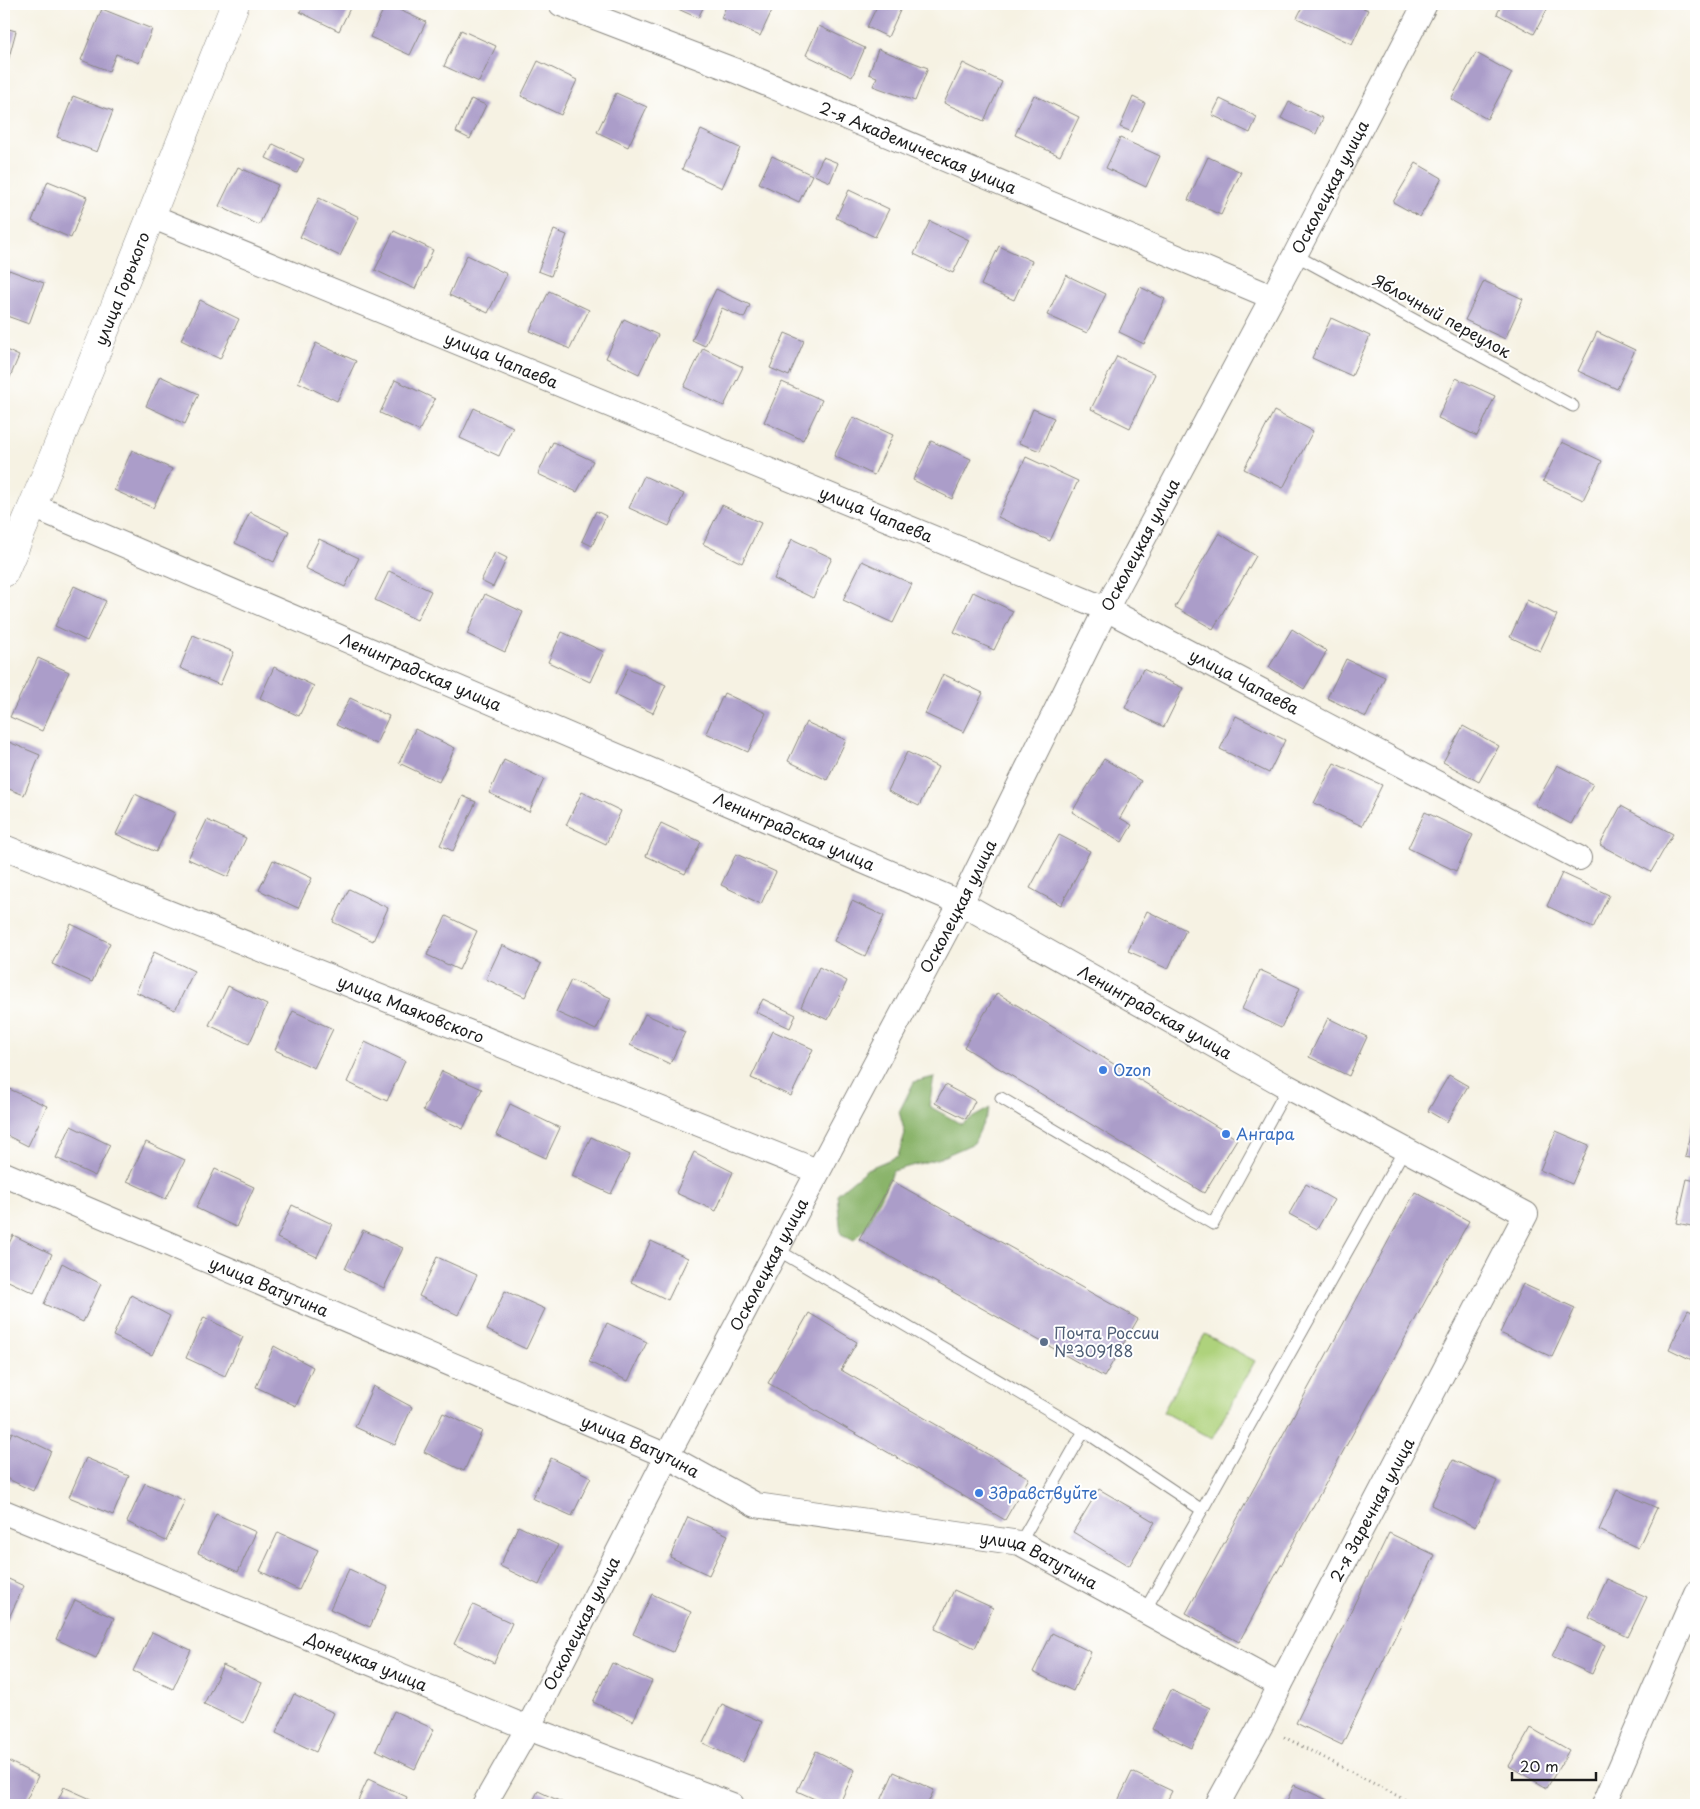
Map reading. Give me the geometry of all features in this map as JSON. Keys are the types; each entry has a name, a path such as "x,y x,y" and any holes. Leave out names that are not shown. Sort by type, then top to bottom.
{"street":[{"name":"улица Горького","path":"4,573 151,216 235,4"},
{"name":"2-я Академическая улица","path":"561,4 736,70 1272,297"},
{"name":"Осколецкая улица","path":"484,1805 528,1728 667,1456 961,903 1106,609 1295,255 1425,4"},
{"name":"улица Чапаева","path":"151,216 1106,609 1579,858"},
{"name":"Ленинградская улица","path":"33,506 961,903 1288,1087 1526,1214"},
{"name":"улица Маяковского","path":"4,847 817,1171"},
{"name":"улица Ватутина","path":"4,1174 667,1456 756,1506 1020,1543 1280,1686"},
{"name":"2-я Заречная улица","path":"1217,1805 1261,1725 1526,1214"},
{"name":"Донецкая улица","path":"4,1512 528,1728 732,1805"},
{"path":"1604,1805 1696,1593"}],"lane":[{"name":"Яблочный переулок","path":"1295,255 1573,406"},
{"path":"1001,1098 1214,1224 1288,1087"},
{"path":"1144,1612 1404,1150"},
{"path":"776,1249 1084,1432 1202,1510"},
{"path":"1020,1543 1084,1432"}],"path":[{"path":"1261,1725 1415,1805"}],"green space":[{"path":"934,1077 929,1106 961,1124 990,1108 974,1143 940,1158 893,1171 865,1229 854,1240 841,1234 837,1194 867,1169 898,1156 905,1133 899,1112 914,1082"},
{"path":"1205,1334 1255,1361 1212,1439 1163,1412"}],"building":[{"path":"304,4 352,4 339,31 300,12"},
{"path":"386,4 426,22 410,55 370,37"},
{"path":"667,4 705,4 698,18"},
{"path":"727,4 775,4 760,36 721,18"},
{"path":"878,4 903,4 888,37 867,27"},
{"path":"1304,4 1354,4 1368,10 1352,44 1297,18"},
{"path":"1502,4 1550,4 1534,34 1497,14"},
{"path":"102,9 152,29 139,63 116,54 109,71 81,60"},
{"path":"819,26 865,48 852,77 806,55"},
{"path":"5,28 16,31 8,61 4,60"},
{"path":"461,30 496,46 479,82 444,66"},
{"path":"878,49 928,68 915,101 873,86 877,77 869,74"},
{"path":"1476,53 1512,73 1487,119 1451,99"},
{"path":"538,61 577,80 561,115 521,96"},
{"path":"963,63 1002,82 984,121 944,103"},
{"path":"616,93 647,107 628,147 597,132"},
{"path":"1034,95 1079,117 1060,156 1015,135"},
{"path":"73,96 113,111 97,152 57,137"},
{"path":"1133,97 1145,103 1132,132 1120,127"},
{"path":"471,99 486,105 470,139 456,132"},
{"path":"1220,99 1257,117 1250,133 1212,115"},
{"path":"1289,102 1323,118 1316,134 1281,118"},
{"path":"701,130 740,148 722,188 682,169"},
{"path":"1120,138 1160,156 1146,187 1106,168"},
{"path":"273,144 304,159 297,173 266,158"},
{"path":"772,156 812,175 799,202 759,183"},
{"path":"823,157 838,163 830,182 814,175"},
{"path":"1208,157 1241,172 1221,215 1188,200"},
{"path":"1416,163 1442,178 1420,217 1393,202"},
{"path":"238,167 278,185 259,225 219,206"},
{"path":"48,181 87,197 71,238 32,221"},
{"path":"849,190 889,209 875,237 836,218"},
{"path":"319,198 359,217 340,256 300,237"},
{"path":"930,221 969,240 953,273 914,254"},
{"path":"554,230 567,235 551,276 538,271"},
{"path":"394,231 433,250 415,289 375,270"},
{"path":"999,246 1032,261 1014,300 981,285"},
{"path":"467,255 507,274 488,313 449,295"},
{"path":"9,270 44,283 29,324 4,315 4,284"},
{"path":"1066,275 1106,294 1087,333 1047,315"},
{"path":"1484,281 1523,299 1505,339 1465,320"},
{"path":"1140,287 1165,299 1144,344 1119,332"},
{"path":"716,289 750,305 744,318 722,308 705,346 692,340"},
{"path":"549,291 589,310 570,349 530,331"},
{"path":"200,300 239,319 220,359 181,340"},
{"path":"1331,318 1370,336 1352,376 1312,358"},
{"path":"624,319 658,335 639,374 606,358"},
{"path":"1597,332 1635,350 1617,389 1578,371"},
{"path":"785,333 804,341 789,376 770,368"},
{"path":"316,343 356,361 337,401 298,382"},
{"path":"703,348 743,367 724,406 684,387"},
{"path":"4,349 19,356 4,391"},
{"path":"1117,356 1155,374 1130,428 1091,409"},
{"path":"160,376 199,394 185,424 146,406"},
{"path":"1456,378 1495,396 1477,436 1438,418"},
{"path":"395,380 435,399 419,431 380,413"},
{"path":"782,382 822,400 803,440 764,422"},
{"path":"474,408 513,427 499,456 460,438"},
{"path":"1033,409 1054,418 1040,451 1019,443"},
{"path":"1274,411 1313,431 1283,488 1244,469"},
{"path":"853,417 893,435 874,475 834,456"},
{"path":"931,441 971,459 952,499 913,480"},
{"path":"553,442 593,461 577,492 538,474"},
{"path":"1562,442 1602,461 1583,500 1543,481"},
{"path":"132,450 172,469 153,508 114,490"},
{"path":"1026,457 1078,481 1050,541 998,517"},
{"path":"644,476 684,494 669,526 629,508"},
{"path":"722,505 761,523 742,563 703,544"},
{"path":"596,511 606,516 592,546 582,541"},
{"path":"250,512 289,531 274,562 235,543"},
{"path":"1219,533 1256,556 1213,629 1175,607"},
{"path":"319,539 359,558 345,587 305,568"},
{"path":"792,539 832,558 813,598 774,579"},
{"path":"495,552 507,558 493,587 481,581"},
{"path":"862,561 912,584 893,623 843,600"},
{"path":"389,571 431,591 417,620 375,600"},
{"path":"74,586 106,601 87,641 55,626"},
{"path":"973,592 1013,611 994,650 954,632"},
{"path":"485,594 523,612 505,652 467,634"},
{"path":"1527,600 1557,615 1540,651 1510,637"},
{"path":"1292,629 1327,651 1304,689 1269,667"},
{"path":"562,632 604,652 590,682 548,662"},
{"path":"193,635 234,652 220,685 180,668"},
{"path":"38,658 69,672 42,731 10,717"},
{"path":"1346,659 1385,677 1366,717 1327,698"},
{"path":"274,667 314,686 299,716 260,698"},
{"path":"628,668 666,685 653,713 615,695"},
{"path":"1143,669 1183,688 1164,727 1125,708"},
{"path":"943,674 983,693 964,732 925,714"},
{"path":"724,693 766,713 748,752 706,733"},
{"path":"350,698 389,716 376,744 336,725"},
{"path":"1236,716 1285,740 1269,773 1220,749"},
{"path":"806,722 846,740 827,780 788,761"},
{"path":"1463,726 1499,746 1479,782 1443,762"},
{"path":"415,729 455,748 439,782 399,763"},
{"path":"4,740 40,755 24,795 4,787"},
{"path":"907,752 938,767 919,806 888,791"},
{"path":"1104,759 1141,781 1120,818 1132,825 1122,842 1072,812"},
{"path":"504,760 544,779 529,812 489,793"},
{"path":"1334,763 1382,785 1362,826 1314,803"},
{"path":"1557,765 1593,784 1571,824 1535,805"},
{"path":"582,792 621,811 606,844 566,825"},
{"path":"135,794 175,813 156,852 116,834"},
{"path":"463,796 476,802 453,851 440,845"},
{"path":"1621,806 1673,834 1651,872 1600,845"},
{"path":"1425,812 1473,835 1456,871 1408,848"},
{"path":"207,820 246,838 228,877 188,859"},
{"path":"661,823 701,842 685,874 646,856"},
{"path":"1059,835 1090,851 1061,905 1030,888"},
{"path":"736,854 776,872 761,904 721,885"},
{"path":"273,860 312,878 298,908 259,890"},
{"path":"1562,873 1609,895 1593,928 1547,906"},
{"path":"349,889 388,908 373,941 333,922"},
{"path":"852,901 884,916 865,956 834,941"},
{"path":"1147,911 1186,930 1168,969 1128,951"},
{"path":"446,916 477,931 459,970 427,955"},
{"path":"71,924 110,943 92,982 52,964"},
{"path":"502,945 541,964 525,997 486,979"},
{"path":"154,952 194,971 175,1010 136,992"},
{"path":"819,967 847,981 828,1020 801,1007"},
{"path":"1260,970 1300,988 1281,1028 1242,1009"},
{"path":"571,980 611,998 596,1030 556,1012"},
{"path":"228,986 267,1005 249,1044 209,1025"},
{"path":"997,993 1237,1139 1204,1193 964,1047"},
{"path":"763,999 796,1015 790,1028 756,1012"},
{"path":"293,1011 333,1029 314,1068 275,1050"},
{"path":"645,1014 685,1032 670,1064 630,1045"},
{"path":"1328,1018 1367,1037 1349,1076 1309,1057"},
{"path":"773,1031 813,1049 791,1096 751,1078"},
{"path":"365,1042 405,1061 387,1101 347,1082"},
{"path":"442,1071 482,1089 463,1129 423,1110"},
{"path":"1449,1075 1468,1086 1447,1122 1428,1111"},
{"path":"945,1085 975,1101 966,1119 935,1103"},
{"path":"7,1088 47,1106 28,1146 4,1134 4,1094"},
{"path":"510,1104 560,1128 546,1158 496,1135"},
{"path":"1696,1111 1696,1159 1685,1157"},
{"path":"71,1126 110,1145 95,1176 56,1158"},
{"path":"1556,1131 1589,1145 1572,1184 1540,1170"},
{"path":"591,1137 630,1155 611,1194 572,1176"},
{"path":"146,1142 185,1160 166,1199 127,1181"},
{"path":"694,1152 733,1172 716,1211 676,1193"},
{"path":"215,1169 254,1187 236,1227 196,1208"},
{"path":"1687,1179 1696,1181 1696,1227 1677,1223"},
{"path":"892,1181 1138,1319 1104,1377 859,1239"},
{"path":"1306,1184 1334,1200 1317,1229 1289,1214"},
{"path":"1415,1192 1469,1221 1239,1642 1186,1613"},
{"path":"292,1205 332,1224 317,1257 277,1238"},
{"path":"363,1230 403,1248 384,1288 345,1269"},
{"path":"13,1235 52,1254 34,1293 4,1279 4,1254"},
{"path":"651,1241 688,1258 668,1300 631,1282"},
{"path":"437,1257 477,1275 458,1315 419,1296"},
{"path":"62,1263 101,1284 83,1322 44,1304"},
{"path":"1523,1284 1575,1308 1552,1357 1500,1333"},
{"path":"505,1291 545,1309 526,1349 487,1330"},
{"path":"131,1295 170,1316 152,1355 113,1336"},
{"path":"1688,1310 1696,1314 1696,1362 1669,1349"},
{"path":"809,1313 857,1342 841,1370 1029,1478 1005,1520 768,1383"},
{"path":"204,1317 243,1337 225,1376 186,1358"},
{"path":"607,1323 647,1342 628,1381 589,1362"},
{"path":"274,1346 313,1367 296,1406 256,1387"},
{"path":"373,1386 412,1407 395,1445 355,1427"},
{"path":"443,1413 482,1431 464,1471 424,1452"},
{"path":"12,1432 51,1451 33,1491 4,1477 4,1449"},
{"path":"86,1458 129,1476 113,1515 69,1497"},
{"path":"551,1458 591,1477 572,1516 532,1498"},
{"path":"1453,1460 1497,1481 1475,1527 1431,1505"},
{"path":"145,1483 185,1501 166,1541 127,1522"},
{"path":"1099,1489 1155,1522 1129,1566 1073,1532"},
{"path":"1617,1490 1657,1508 1638,1548 1599,1530"},
{"path":"216,1514 256,1532 238,1572 198,1553"},
{"path":"688,1517 728,1535 709,1575 670,1557"},
{"path":"518,1526 558,1545 539,1585 500,1566"},
{"path":"278,1532 318,1550 299,1590 260,1571"},
{"path":"1389,1533 1435,1555 1342,1745 1296,1723"},
{"path":"349,1569 388,1587 370,1627 330,1609"},
{"path":"4,1577 24,1586 5,1626 4,1625"},
{"path":"1607,1579 1647,1597 1628,1637 1589,1618"},
{"path":"954,1590 993,1608 975,1648 935,1629"},
{"path":"652,1594 691,1612 673,1652 633,1634"},
{"path":"75,1600 114,1618 96,1658 56,1639"},
{"path":"473,1605 512,1623 494,1663 454,1644"},
{"path":"1566,1627 1605,1645 1592,1674 1552,1656"},
{"path":"152,1632 191,1650 173,1689 133,1671"},
{"path":"1052,1633 1091,1652 1073,1691 1033,1672"},
{"path":"612,1663 652,1681 633,1721 593,1702"},
{"path":"223,1665 262,1683 244,1723 204,1704"},
{"path":"1171,1690 1210,1708 1192,1748 1152,1729"},
{"path":"294,1694 334,1713 316,1752 276,1733"},
{"path":"722,1704 762,1722 743,1762 703,1743"},
{"path":"394,1711 434,1729 415,1769 376,1750"},
{"path":"1531,1728 1569,1750 1547,1788 1509,1766"},
{"path":"816,1751 855,1770 839,1805 828,1805 797,1791"},
{"path":"4,1759 38,1776 24,1805 4,1805"},
{"path":"894,1772 934,1790 927,1805 879,1805"},
{"path":"1132,1772 1172,1791 1165,1805 1116,1805"},
{"path":"368,1779 407,1797 404,1805 356,1805"},
{"path":"1294,1785 1334,1803 1333,1805 1285,1805"},
{"path":"64,1787 104,1805 56,1805"},
{"path":"538,1791 568,1805 531,1805"}],"place":[{"name":"Ozon","path":"1103,1070"},
{"name":"Ангара","path":"1226,1134"},
{"name":"Почта России №309188","path":"1044,1342"},
{"name":"Здравствуйте","path":"979,1493"}]}
